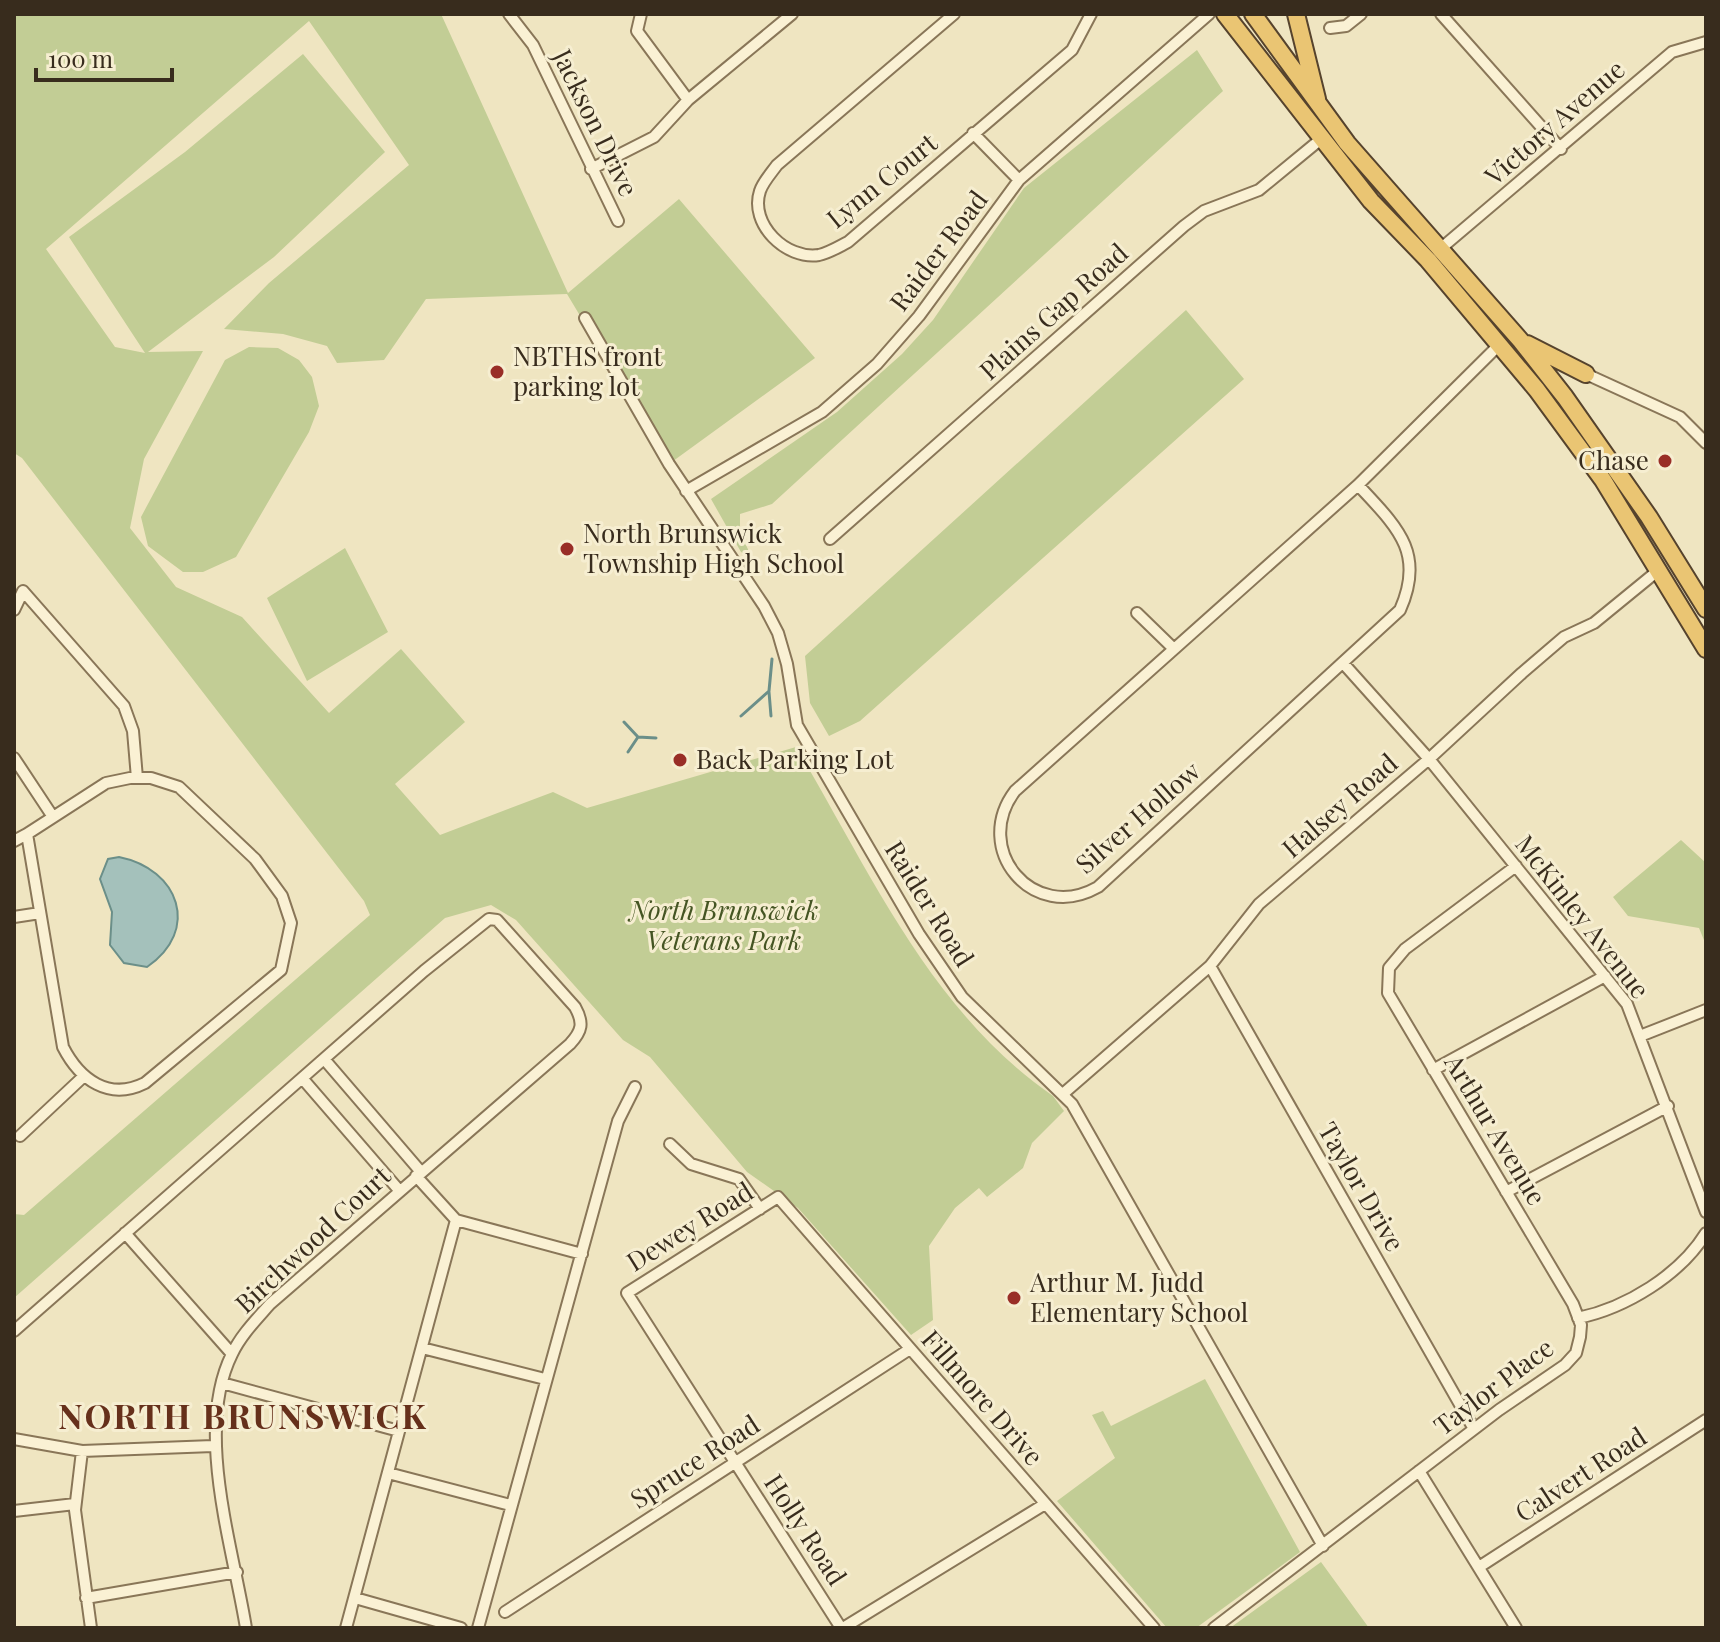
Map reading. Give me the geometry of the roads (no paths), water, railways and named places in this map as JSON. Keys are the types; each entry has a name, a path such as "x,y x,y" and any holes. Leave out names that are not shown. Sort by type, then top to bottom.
{"highway":[{"path":"1225,14 1371,201 1434,255 1521,341 1565,397 1649,517 1706,609"},
{"path":"1253,14 1318,105 1603,480 1706,649"},
{"path":"1296,14 1318,105"},
{"path":"1521,341 1586,374"},
{"path":"1565,397 1568,380 1586,374"}],"street":[{"name":"Jackson Drive","path":"509,14 533,45 618,221"},
{"path":"641,14 637,31 688,100"},
{"path":"591,169 654,137 688,100 792,14"},
{"name":"Lynn Court","path":"954,14 777,165 760,190 757,209 769,234 783,247 818,255 848,242 1072,50 1091,14"},
{"name":"Raider Road","path":"686,491 822,412 877,364 919,316 1019,180 1209,14"},
{"path":"1330,28 1346,26 1361,14"},
{"path":"1441,14 1561,149"},
{"name":"Victory Avenue","path":"1434,255 1672,52 1706,42"},
{"path":"973,133 1019,180"},
{"name":"Plains Gap Road","path":"830,539 1184,226 1204,211 1259,190 1321,139"},
{"name":"Raider Road","path":"585,318 686,491 778,633 797,725 944,974 999,1034 1064,1093 1323,1546"},
{"name":"Silver Hollow","path":"1358,485 1396,526 1407,546 1412,571 1410,589 1400,610 1098,887 1081,896 1055,898 1032,890 1010,866 999,844 1005,805 1015,791 1358,485 1499,345"},
{"path":"1586,374 1680,417 1706,443"},
{"name":"Halsey Road","path":"1064,1093 1210,966 1259,904 1429,759 1564,637 1594,623 1660,569"},
{"path":"14,610 23,591 107,682 129,716 137,778"},
{"path":"1137,613 1174,649"},
{"name":"McKinley Avenue","path":"1343,663 1429,759 1627,1004 1706,1211"},
{"path":"14,758 53,817"},
{"path":"14,841 106,783 151,778 179,787 255,859 282,896 291,923 281,970 145,1083 130,1091 113,1091 84,1076 72,1065 61,1038 27,834"},
{"name":"Arthur Avenue","path":"1516,866 1405,949 1389,968 1388,993 1578,1318"},
{"path":"14,917 40,913"},
{"name":"Birchwood Court","path":"246,1628 213,1446 222,1383 232,1354 270,1304 330,1254 398,1189 570,1044 582,1028 581,1018 509,931 497,920 489,919 324,1059"},
{"name":"Taylor Drive","path":"1210,966 1474,1429"},
{"path":"1433,1070 1605,976"},
{"path":"1640,1036 1706,1010"},
{"path":"14,1331 324,1059 456,1220 582,1254"},
{"path":"20,1136 84,1076"},
{"path":"302,1078 398,1189"},
{"path":"478,1628 618,1121 635,1087"},
{"path":"1506,1192 1668,1106"},
{"path":"670,1144 691,1164 739,1179 760,1209"},
{"name":"Dewey Road","path":"627,1293 778,1197"},
{"name":"Fillmore Drive","path":"778,1197 1154,1628"},
{"path":"346,1628 456,1220"},
{"path":"125,1233 232,1354"},
{"name":"Taylor Place","path":"1214,1628 1474,1429 1565,1365 1579,1346 1578,1318 1623,1305 1697,1247 1706,1233"},
{"name":"Holly Road","path":"627,1293 842,1628"},
{"path":"422,1348 545,1379"},
{"name":"Spruce Road","path":"505,1612 910,1349"},
{"path":"222,1383 399,1431"},
{"name":"Calvert Road","path":"1479,1567 1706,1420"},
{"path":"14,1439 82,1451 213,1446"},
{"path":"82,1451 75,1504 91,1628"},
{"path":"1419,1471 1516,1628"},
{"path":"388,1473 510,1505"},
{"path":"14,1511 75,1504"},
{"path":"842,1628 1045,1504"},
{"path":"86,1598 237,1572"},
{"path":"355,1598 461,1628"}],"water":[{"path":"119,857 140,864 156,874 168,887 176,903 178,919 174,936 164,952 147,967 124,963 110,945 112,912 100,879 108,859"}],"waterway":[{"path":"741,716 769,691 772,659"},
{"path":"769,692 771,716"},
{"path":"624,722 638,737 656,738"},
{"path":"628,752 638,737"}],"place":[{"name":"NBTHS front parking lot","path":"497,372"},
{"name":"Chase","path":"1665,461"},
{"name":"North Brunswick Township High School","path":"567,549"},
{"name":"Back Parking Lot","path":"680,760"},
{"name":"Arthur M. Judd Elementary School","path":"1014,1298"}],"district":[{"name":"NORTH BRUNSWICK","path":"243,1417"}],"park label":[{"name":"North Brunswick Veterans Park","path":"724,926"}]}
